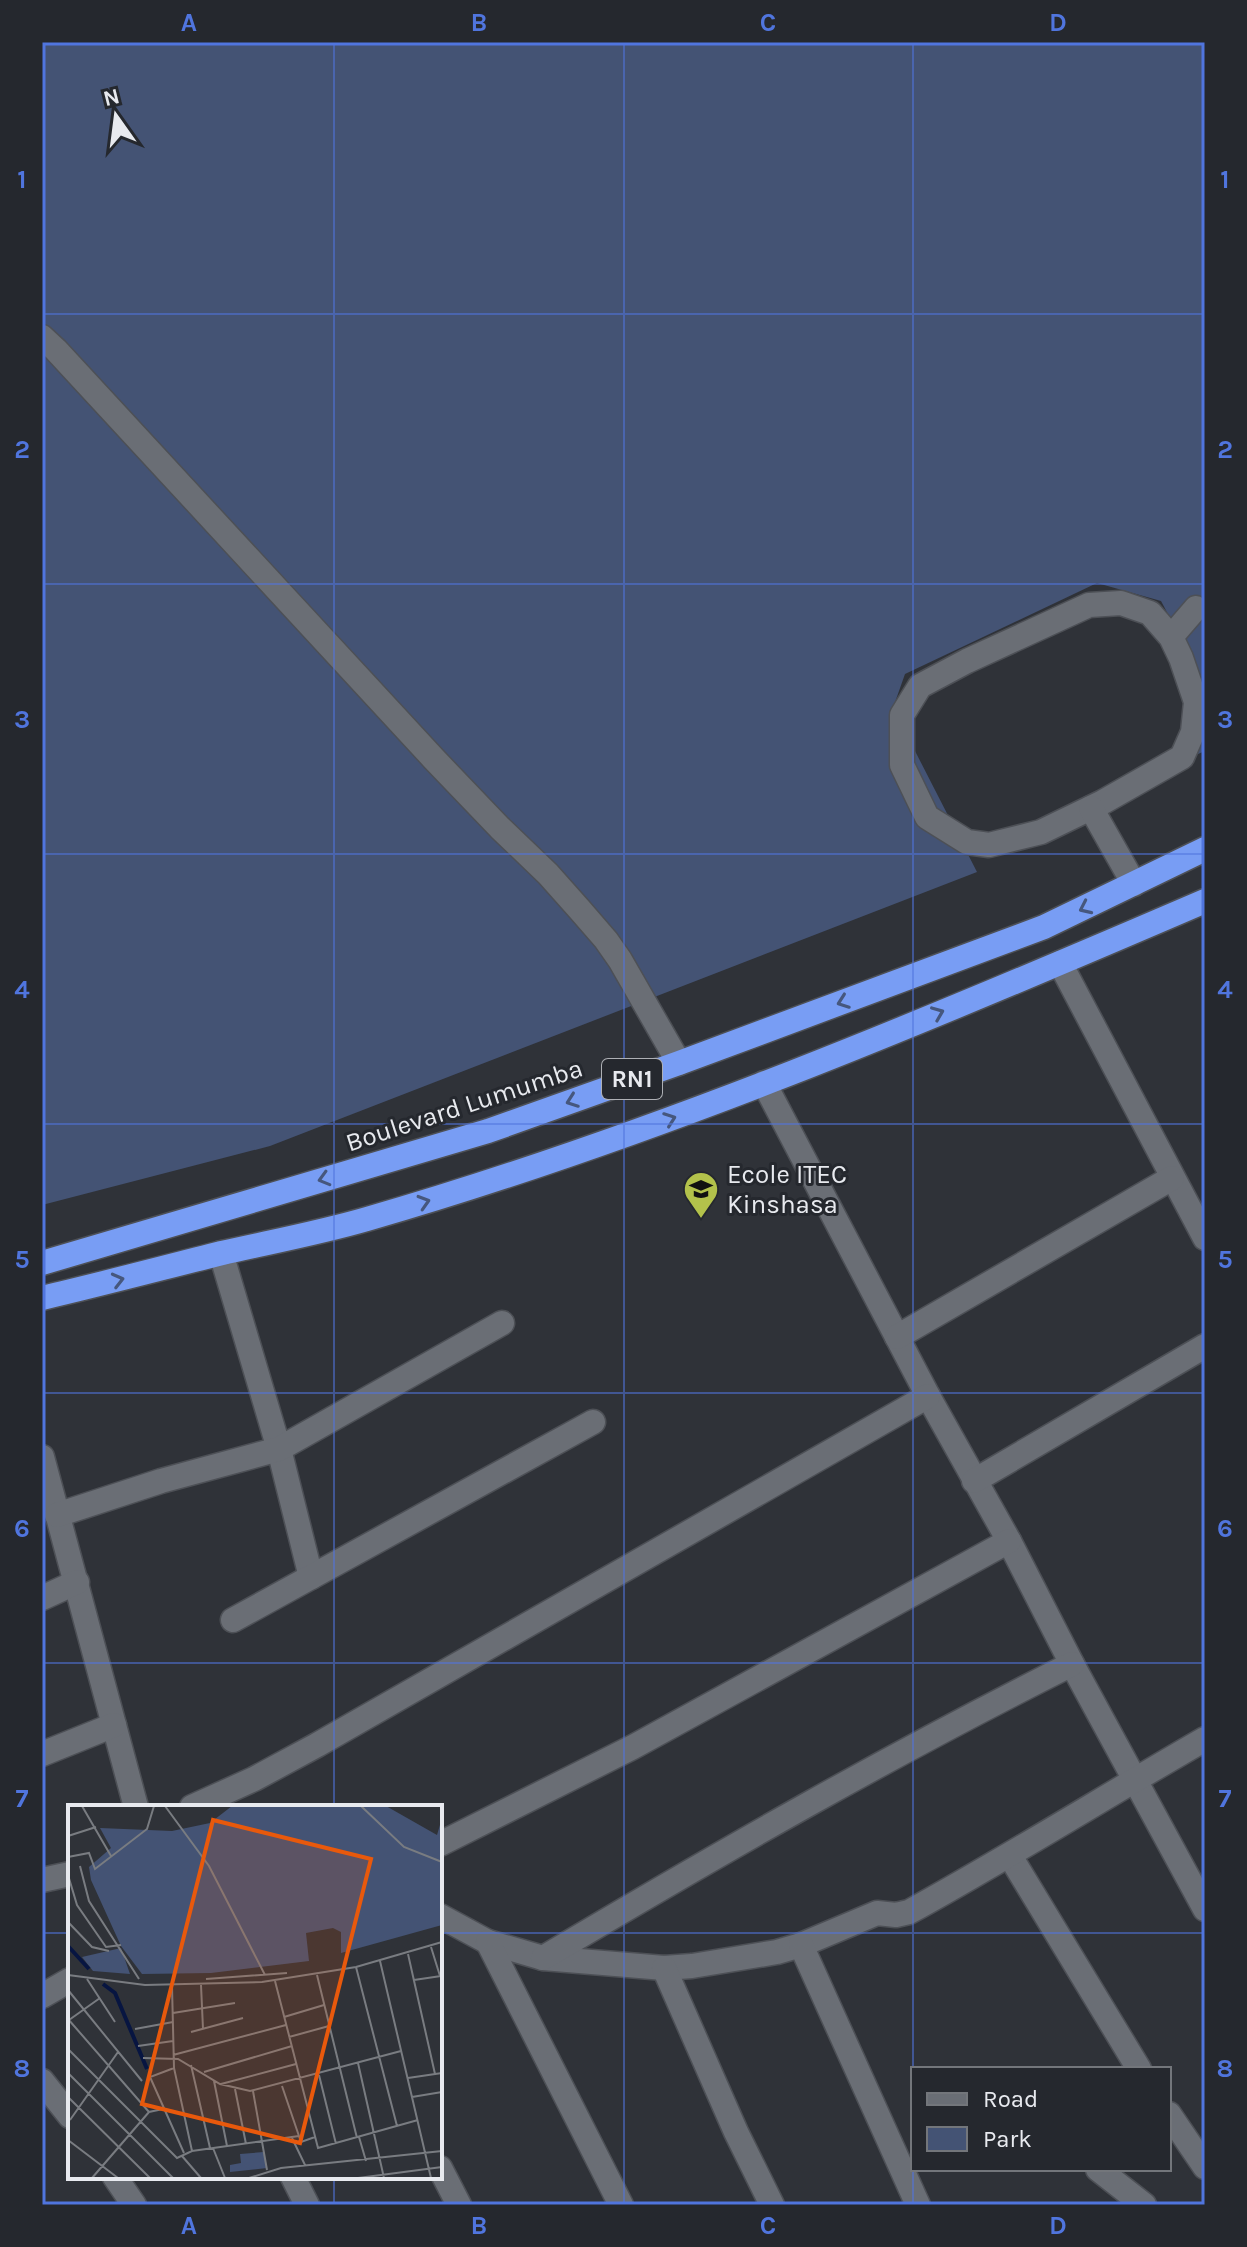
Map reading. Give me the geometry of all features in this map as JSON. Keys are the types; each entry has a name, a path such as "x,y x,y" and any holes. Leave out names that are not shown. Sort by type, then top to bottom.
{"highway":[{"name":"Boulevard Lumumba","path":"42,1263 488,1131 1044,927 1205,849"},
{"name":"RN1","path":"42,1298 364,1220 486,1183 764,1083 1205,901"}],"street":[{"path":"42,337 442,768 580,910 620,960 679,1063"},
{"path":"1121,603 1150,613 1171,637 1196,702 1193,732 1182,757 1041,832 989,845 967,842 927,817 902,765 902,715 920,686 1089,605 1121,603"},
{"path":"1171,637 1196,608"},
{"path":"1091,808 1134,884"},
{"path":"1060,963 1205,1238"},
{"path":"764,1083 928,1396 1205,1909"},
{"path":"897,1337 1172,1178"},
{"path":"221,1253 279,1449 311,1577"},
{"path":"57,1515 161,1481 279,1449 502,1323"},
{"path":"974,1481 1205,1346"},
{"path":"196,1805 317,1745 928,1396"},
{"path":"233,1620 593,1422"},
{"path":"42,1457 135,1805"},
{"path":"442,1843 633,1747 1009,1541"},
{"path":"42,1598 77,1582"},
{"path":"543,1958 797,1811 983,1708 1072,1664"},
{"path":"42,1754 114,1725"},
{"path":"442,1917 488,1942 543,1958 664,1968 744,1959 801,1945 877,1913 896,1915 909,1912 1010,1856 1205,1739"},
{"path":"1010,1856 1138,2067"},
{"path":"42,1880 68,1874"},
{"path":"488,1942 621,2205"},
{"path":"801,1945 918,2205"},
{"path":"664,1968 736,2132 772,2205"},
{"path":"42,1996 68,1981"},
{"path":"42,2081 68,2114"},
{"path":"1171,2117 1205,2167"},
{"path":"1101,2171 1144,2205"},
{"path":"442,2172 459,2205"},
{"path":"116,2179 134,2205"},
{"path":"294,2179 307,2205"}],"green space":[{"path":"42,42 1205,42 1205,751 1198,754 1203,680 1161,601 1097,583 905,674 893,708 977,872 270,1146 42,1205"}],"place":[{"name":"Ecole ITEC Kinshasa","path":"701,1220"}]}
